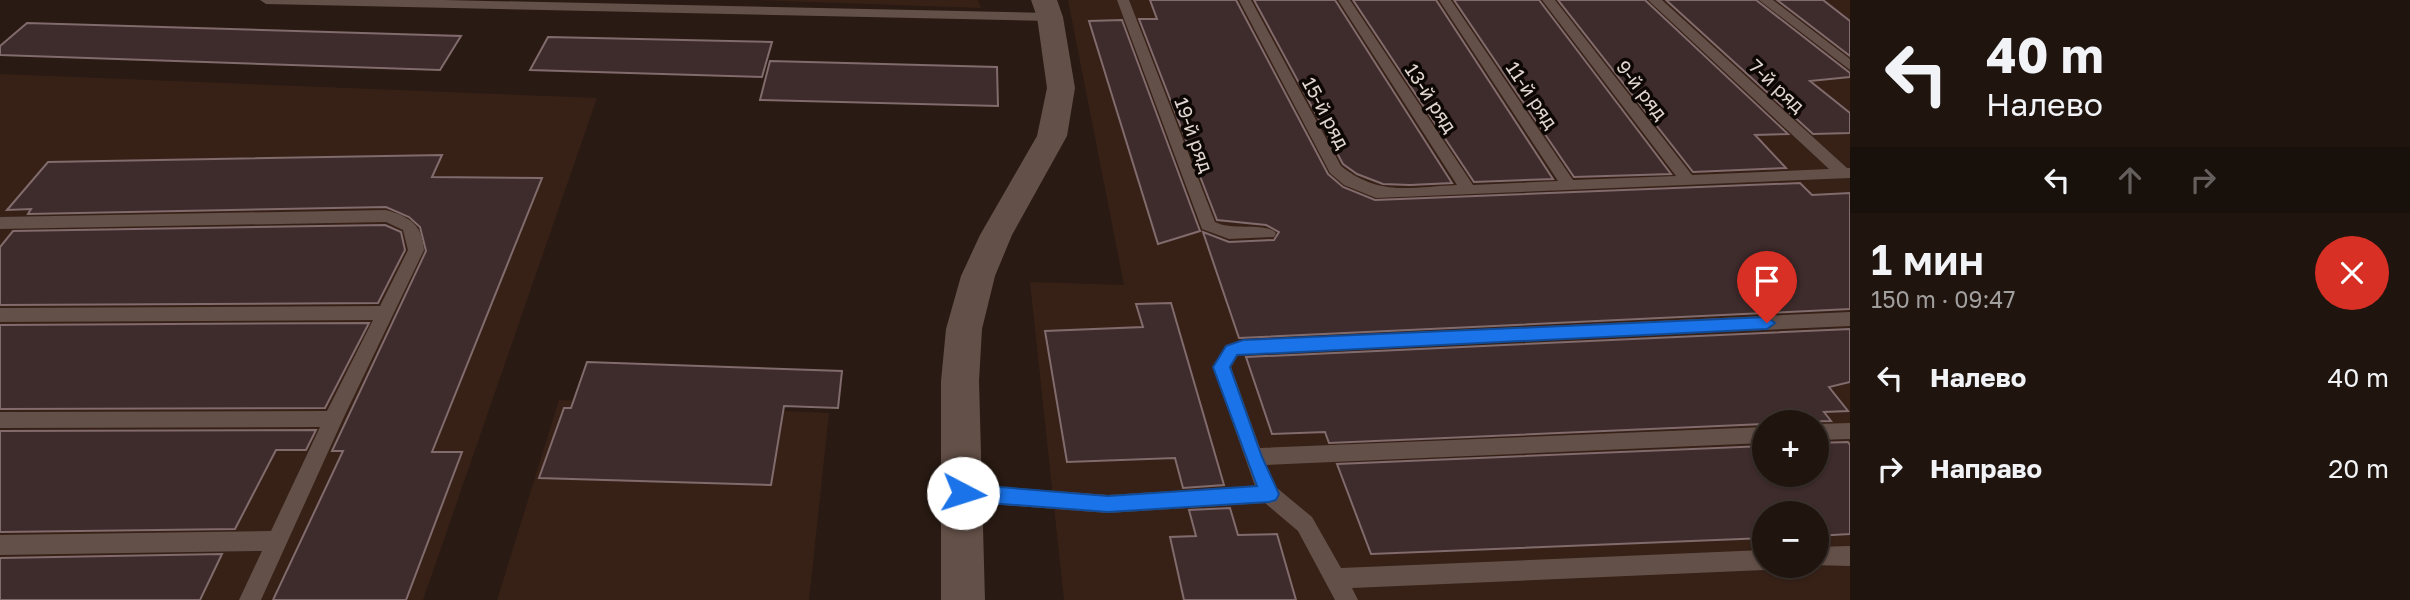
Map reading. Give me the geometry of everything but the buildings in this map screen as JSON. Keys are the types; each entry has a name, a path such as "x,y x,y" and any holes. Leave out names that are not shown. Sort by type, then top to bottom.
{"street":[{"path":"963,600 960,381 964,328 978,276 996,235 1052,136 1061,88 1047,8"}],"lane":[{"path":"266,0 1047,8"},
{"name":"19-й ряд","path":"1123,0 1208,225 1218,231 1231,233 1268,233"},
{"name":"15-й ряд","path":"1245,0 1335,170 1350,181 1382,194 1468,190"},
{"name":"13-й ряд","path":"1344,0 1468,190"},
{"name":"11-й ряд","path":"1445,0 1569,186"},
{"name":"9-й ряд","path":"1548,0 1688,181"},
{"name":"7-й ряд","path":"1654,0 1847,174"},
{"path":"1765,0 1850,66"},
{"path":"1468,190 1847,174"},
{"path":"0,223 386,216 403,220 415,233 416,250 332,419 250,600"},
{"path":"0,315 383,313"},
{"path":"1347,600 1305,524 1269,494 1253,457 1222,367 1232,350 1243,347 1850,319"},
{"path":"0,420 332,419"},
{"path":"1829,432 1850,431"},
{"path":"1253,457 1752,436"},
{"path":"963,493 1108,504 1269,494"},
{"path":"0,545 277,541"},
{"path":"1829,557 1850,556"},
{"path":"1336,578 1752,561"}],"shaded area":[{"path":"758,0 978,0 981,8"},
{"path":"1068,0 1850,0 1850,600 1064,600 1030,282 1124,285"},
{"path":"0,74 597,98 423,600 0,600"},
{"path":"559,400 829,413 809,600 497,600"}],"route":[{"path":"963,493 1108,504 1269,494 1253,457 1222,367 1232,350 1243,347 1767,323"}]}
